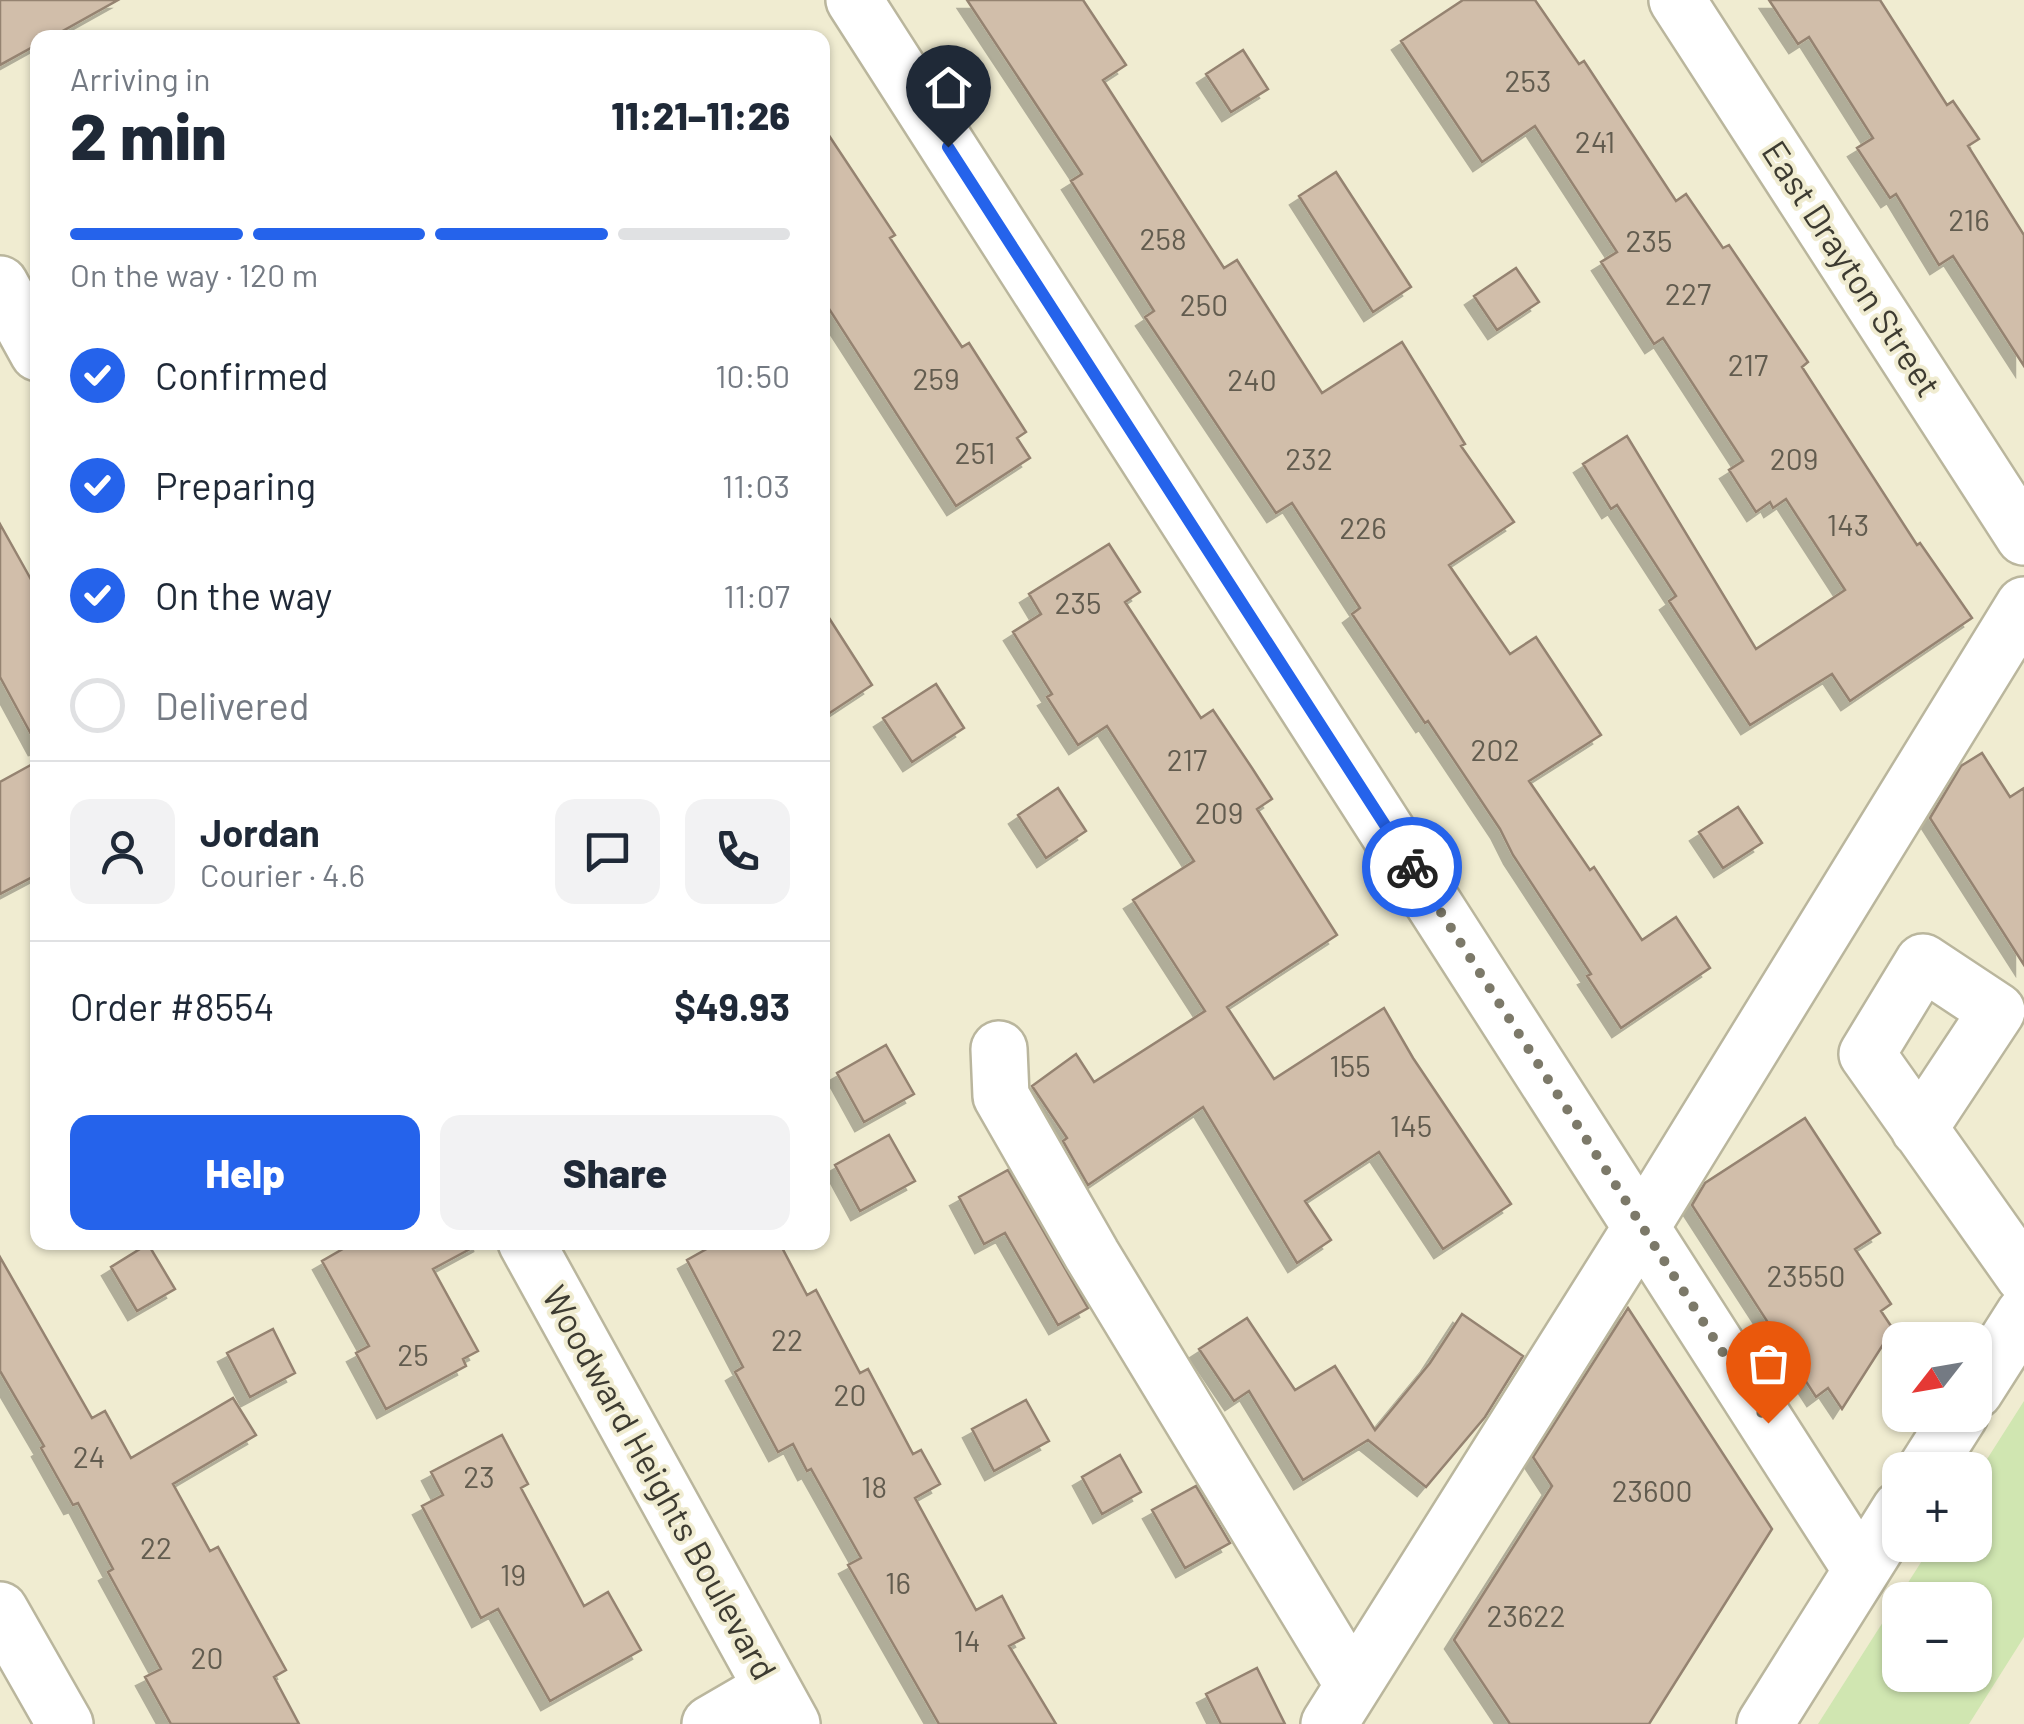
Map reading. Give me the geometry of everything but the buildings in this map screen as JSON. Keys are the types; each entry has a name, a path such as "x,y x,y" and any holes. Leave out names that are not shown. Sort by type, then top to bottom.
{"street":[{"path":"854,0 1861,1570"},
{"name":"East Drayton Street","path":"1677,0 2024,537"},
{"path":"0,284 30,338"},
{"path":"1000,1050 1001,1096 1341,1704 1642,1226 2024,605"},
{"path":"1920,1129 2024,1276"},
{"name":"Woodward Heights Boulevard","path":"530,1250 782,1706"},
{"path":"1992,1364 2024,1314"},
{"path":"1765,1724 1882,1537"},
{"path":"0,1610 65,1724"},
{"path":"710,1724 782,1706"}],"green space":[{"path":"2024,1401 2024,1637 1992,1688 1992,1582 1908,1582 1921,1562 1992,1562 1992,1452"},
{"path":"1882,1624 1882,1692 1989,1692 1969,1724 1818,1724"}],"way so far":[{"path":"1412,867 1768,1423"}],"route":[{"path":"948,147 1412,867"}]}
